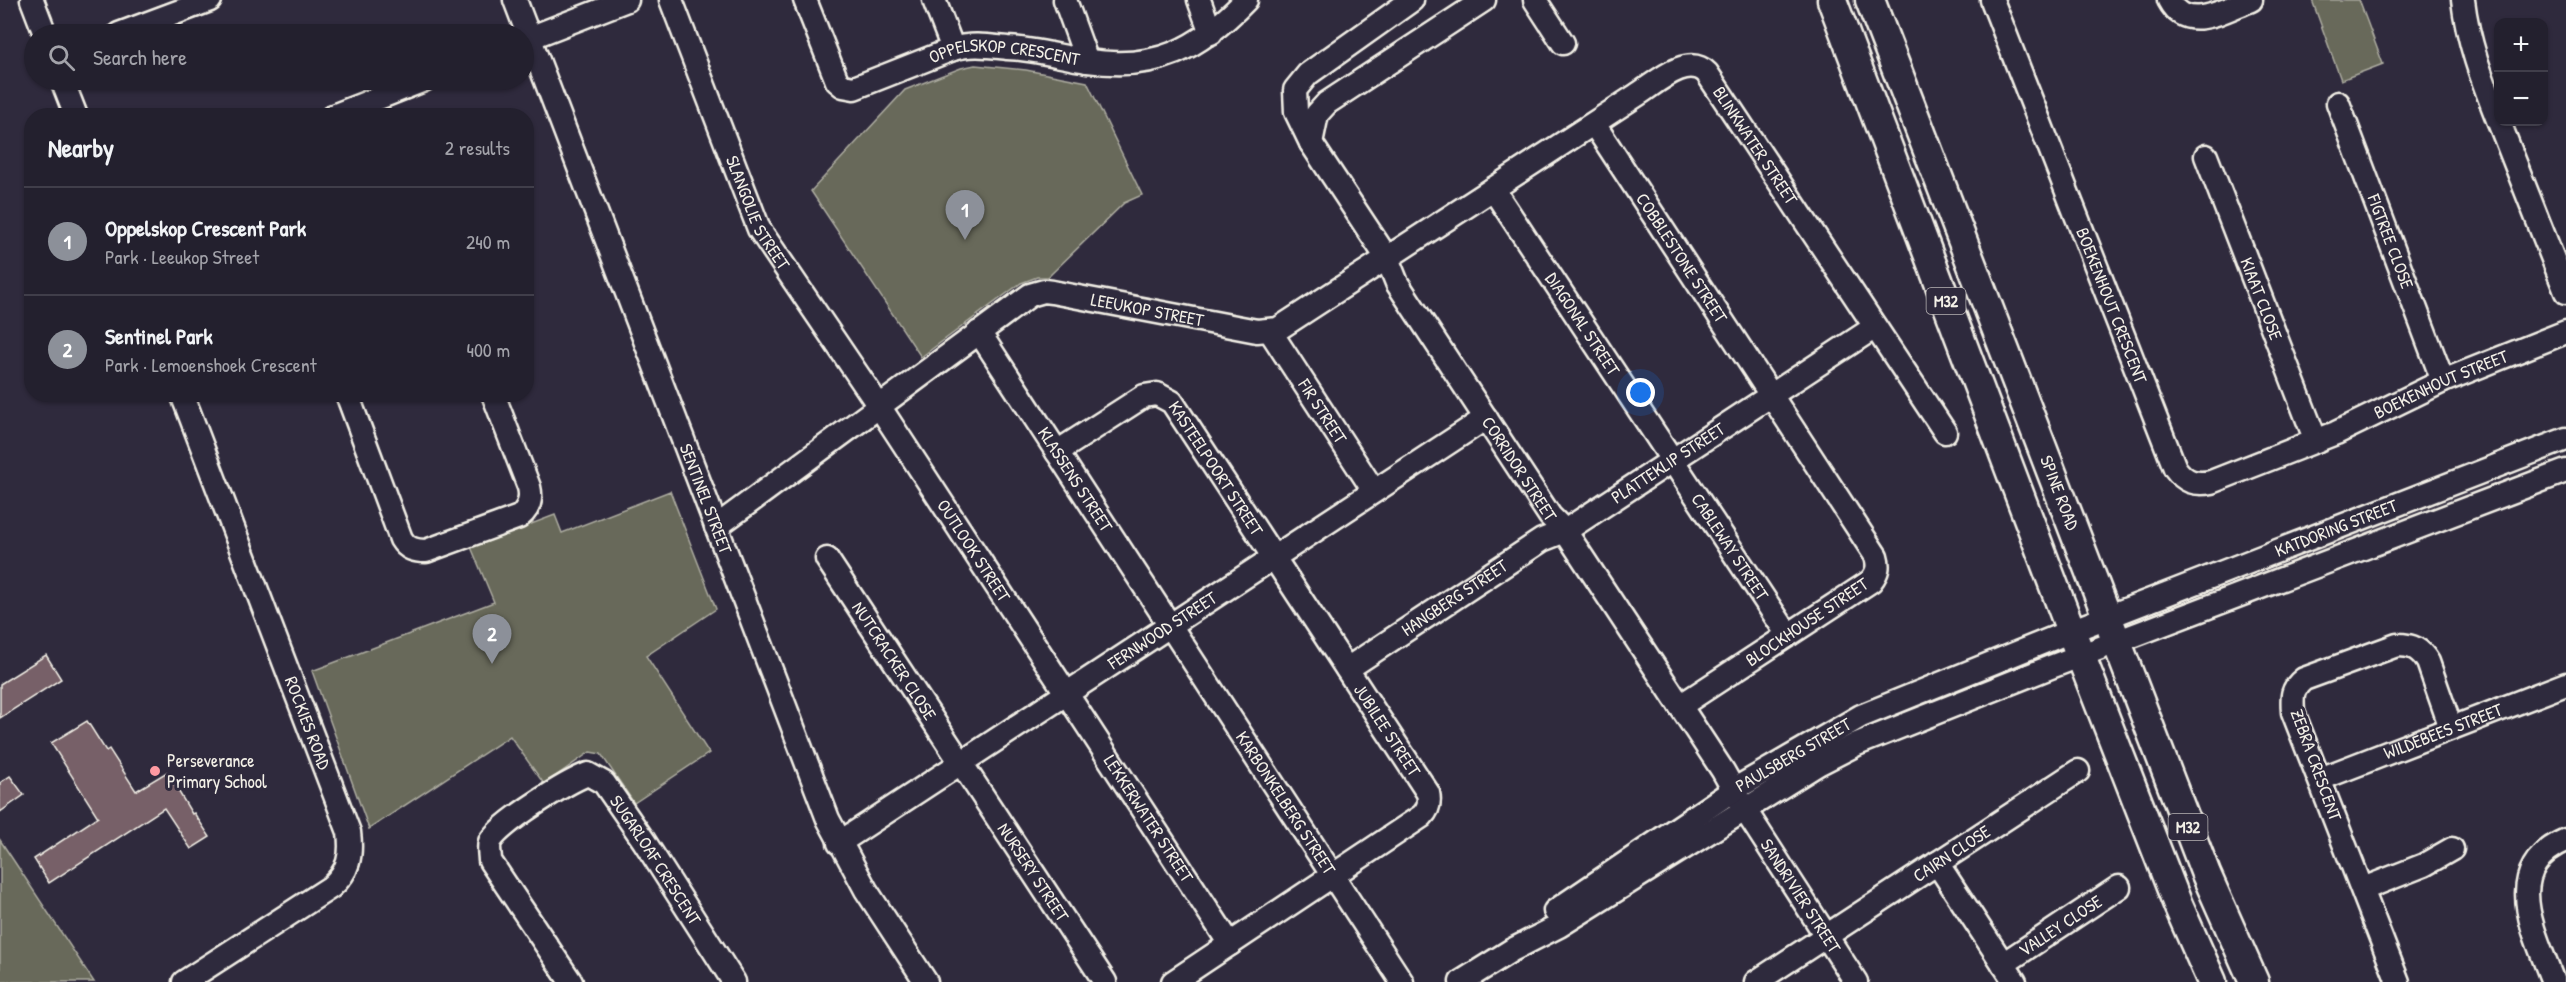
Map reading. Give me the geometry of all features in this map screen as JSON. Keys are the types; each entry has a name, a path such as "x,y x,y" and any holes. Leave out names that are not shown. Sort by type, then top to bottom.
{"main road":[{"name":"M32","path":"1832,0 2076,643 2178,905 2212,982"},
{"name":"SPINE ROAD","path":"1870,0 2206,874 2254,982"}],"street":[{"path":"32,0 41,24"},
{"name":"SENTINEL STREET","path":"515,0 522,24"},
{"path":"534,36 627,0"},
{"name":"SLANGOLIE STREET","path":"671,0 759,229 879,406"},
{"name":"OPPELSKOP CRESCENT","path":"806,0 837,81 848,87 859,86 968,45 1017,48 1105,63 1155,61 1211,33 1246,0"},
{"path":"934,0 953,49"},
{"path":"1065,0 1087,61"},
{"path":"1199,0 1211,33"},
{"name":"CORRIDOR STREET","path":"1412,0 1308,74 1295,90 1296,112 1311,143 1387,258 1397,283 1550,516 1565,531 1735,789"},
{"path":"1535,0 1563,43"},
{"name":"BOEKENHOUT CRESCENT","path":"1992,0 2175,468 2190,482 2201,484 2316,441"},
{"path":"2169,0 2177,12 2184,17 2201,19 2251,0"},
{"path":"2463,0 2467,31 2494,108"},
{"path":"144,24 200,2"},
{"path":"1311,143 1317,114 1327,103 1478,2"},
{"name":"SENTINEL STREET","path":"534,60 818,794 839,843 866,891 926,982"},
{"name":"BLINKWATER STREET","path":"1593,124 1681,68 1693,66 1704,70 1945,432"},
{"path":"66,90 73,108"},
{"path":"353,108 399,90"},
{"name":"FIGTREE CLOSE","path":"2338,103 2443,381"},
{"path":"1270,331 1286,325 1593,124"},
{"name":"COBBLESTONE STREET","path":"1593,124 1770,394"},
{"path":"2501,126 2566,292"},
{"name":"KIAAT CLOSE","path":"2206,156 2316,441"},
{"name":"DIAGONAL STREET","path":"1492,189 1671,459"},
{"name":"LEEUKOP STREET","path":"716,527 1030,295 1044,291 1257,331 1270,331"},
{"path":"1770,394 1875,327"},
{"name":"FIR STREET","path":"1270,331 1374,491"},
{"name":"KLASSENS STREET","path":"979,332 1169,626"},
{"name":"BOEKENHOUT STREET","path":"2316,441 2443,381 2566,332"},
{"name":"PLATTEKLIP STREET","path":"1565,531 1770,394"},
{"name":"BLOCKHOUSE STREET","path":"1680,706 1871,581 1878,569 1876,555 1770,394"},
{"name":"KASTEELPOORT STREET","path":"1056,452 1144,396 1162,396 1172,402 1274,558"},
{"name":"ROCKIES ROAD","path":"184,982 331,887 342,878 349,865 351,849 349,832 186,402"},
{"path":"350,402 401,539 408,547 426,551 519,517 528,508 531,494 529,487 496,402"},
{"name":"OUTLOOK STREET","path":"879,406 1066,694"},
{"name":"FERNWOOD STREET","path":"839,843 1486,418"},
{"name":"KATDORING STREET","path":"2112,630 2566,439"},
{"name":"CABLEWAY STREET","path":"1671,459 1788,635"},
{"name":"KATDORING STREET","path":"2112,630 2566,471"},
{"name":"HANGBERG STREET","path":"1347,669 1542,540 1565,531"},
{"name":"JUBILEE STREET","path":"1274,558 1428,793 1429,807 1422,816 1334,876"},
{"name":"NUTCRACKER CLOSE","path":"827,559 962,762"},
{"name":"KARBONKELBERG STREET","path":"1169,626 1402,982"},
{"name":"PAULSBERG STREET","path":"1512,950 1551,914 1735,789 1861,716 2112,630"},
{"name":"PAULSBERG STREET","path":"1461,982 1512,950 1559,926 1818,764 2076,643"},
{"name":"ZEBRA CRESCENT","path":"2398,982 2293,712 2292,692 2296,685 2304,679 2397,645 2415,647 2428,662 2451,728"},
{"name":"WILDEBEES STREET","path":"2320,779 2566,684"},
{"name":"LEKKERWATER STREET","path":"1066,694 1230,944"},
{"name":"NURSERY STREET","path":"962,762 1105,982"},
{"name":"CAIRN CLOSE","path":"1755,982 2078,771"},
{"name":"SUGARLOAF CRESCENT","path":"571,982 490,861 490,843 500,829 572,780 588,774 604,783 734,982"},
{"name":"SANDRIVIER STREET","path":"1735,789 1745,810 1856,982"},
{"path":"2553,982 2529,921 2526,892 2532,871 2539,859 2557,843 2566,840"},
{"path":"2362,889 2424,865 2452,849"},
{"path":"1937,863 2009,973"},
{"path":"1173,982 1334,876"},
{"name":"VALLEY CLOSE","path":"2009,973 2119,887"}],"green space":[{"path":"2312,0 2359,0 2383,64 2341,80"},
{"path":"975,65 1026,70 1087,82 1142,195 1124,203 1048,277 1037,277 1021,283 921,357 811,191 905,90 961,68"},
{"path":"670,491 716,609 646,656 709,753 634,803 601,754 590,752 544,784 510,736 369,829 312,671 494,602 471,547 555,515 562,533"},
{"path":"0,840 94,982 0,982"}],"building":[{"path":"46,655 61,679 0,718 0,684"},
{"path":"87,721 106,751 109,749 136,791 167,772 192,814 194,813 210,837 191,849 164,808 49,883 34,859 98,817 51,743"},
{"path":"10,776 24,795 0,812 0,783"}],"place":[{"name":"Oppelskop Crescent Park","path":"965,240"},
{"name":"Sentinel Park","path":"492,664"},
{"name":"Perseverance Primary School","path":"155,771"}]}
